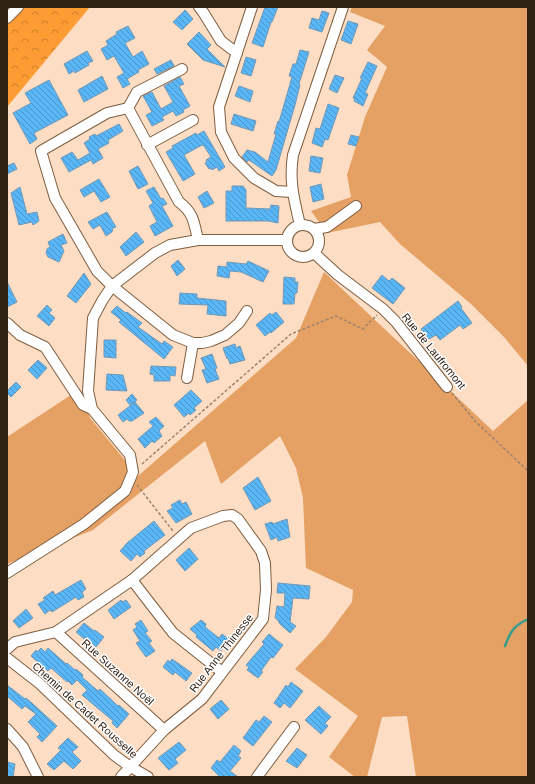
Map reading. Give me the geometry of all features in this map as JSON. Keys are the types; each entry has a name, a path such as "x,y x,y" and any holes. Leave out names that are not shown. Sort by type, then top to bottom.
{"street":[{"path":"7,18 18,7"},
{"path":"199,7 221,41 237,53"},
{"path":"252,7 219,107 221,132 234,158 254,178 276,191 292,192"},
{"path":"300,225 292,192 291,173 293,155 343,7"},
{"path":"182,69 138,92 128,108 107,114 41,151 55,198 97,271 112,286 173,335 193,343 211,341 225,334 239,323 247,311"},
{"path":"128,108 179,202 187,208 193,217 198,240"},
{"path":"147,145 193,120"},
{"path":"314,229 319,241 314,253 300,258 294,256 290,252 286,240 291,230 300,225 305,225 314,229 326,227 356,206"},
{"path":"92,410 88,391 93,318 112,286 155,253 170,245 198,240 286,240"},
{"name":"Rue de Laufromont","path":"314,253 338,275 383,309 396,322 447,387"},
{"path":"7,324 20,335 45,347 83,405 92,410 130,455 132,475 125,491 84,524 7,573"},
{"path":"186,378 193,343"},
{"name":"Rue Anne Thinesse","path":"7,649 15,642 56,632 132,580 191,528 223,516 232,515 238,519 261,551 264,563 266,590 263,619 202,699 164,730 129,766 121,777"},
{"path":"132,580 173,633 222,672"},
{"name":"Rue Suzanne Noël","path":"56,632 164,730"},
{"name":"Chemin de Cadet Rousselle","path":"7,658 39,684 114,754 129,766 148,777"},
{"path":"257,777 294,727"},
{"path":"7,729 23,747 38,777"}],"path":[{"path":"179,538 132,475 291,334 336,316 363,329 383,309"},
{"name":"Rue de Laufromont","path":"447,387 476,422 528,471"}],"shaded area":[{"path":"352,7 528,7 528,366 504,337 471,304 400,244 380,222 327,233 311,211 351,197 347,175 365,117 387,67 367,50 385,26 350,12"},
{"path":"324,272 493,431 528,400 528,777 416,777 407,716 382,717 367,777 355,777 329,757 358,716 295,669 326,637 352,602 353,590 306,568 303,498 296,468 280,436 221,484 205,441 93,530 7,564 7,437 80,389 90,418 138,476 296,338"}],"green space":[{"path":"7,7 90,7 7,107"}],"building":[{"path":"265,7 278,7 271,22 263,47 252,43"},
{"path":"185,10 193,19 182,30 173,22"},
{"path":"322,11 329,13 322,32 309,28 312,18 319,20"},
{"path":"348,21 358,24 351,44 341,40"},
{"path":"128,26 135,38 125,43 133,57 142,51 149,64 138,70 139,72 127,79 130,84 123,88 117,77 124,73 114,56 107,60 101,49 108,45 106,41 117,34 116,32"},
{"path":"199,32 211,45 207,49 225,67 203,60 187,44"},
{"path":"300,50 309,52 276,170 272,176 249,160 247,162 242,157 247,150 255,152 268,162 276,134 274,134 292,77 289,76 293,64 296,64"},
{"path":"87,51 93,61 75,73 74,71 69,74 64,64"},
{"path":"246,57 256,60 251,76 241,73"},
{"path":"171,60 174,66 157,74 154,69"},
{"path":"368,62 377,66 365,93 368,94 363,106 354,101 355,99 353,98 362,78 360,78"},
{"path":"335,75 344,78 337,93 329,89"},
{"path":"102,76 108,89 84,102 78,90"},
{"path":"180,77 184,84 179,86 190,106 183,110 184,112 176,116 173,111 162,117 164,120 152,126 146,115 152,112 143,96 152,92 161,109 173,102 164,86"},
{"path":"49,80 68,115 34,133 37,139 30,144 13,113 31,103 25,93"},
{"path":"239,86 253,91 250,102 235,96"},
{"path":"328,104 339,108 328,140 325,139 322,147 312,143 316,128 320,129"},
{"path":"234,114 256,121 253,131 231,124"},
{"path":"119,124 123,131 108,140 109,143 98,149 103,158 93,164 91,160 69,172 61,158 72,152 78,160 90,153 84,143 90,139 89,137 95,134 96,136"},
{"path":"204,131 225,167 219,171 217,167 212,170 211,168 209,169 205,163 207,162 206,160 211,157 202,145 184,155 195,174 183,181 166,152 173,148 172,146 196,133 197,135"},
{"path":"351,135 359,137 356,146 348,144"},
{"path":"311,156 323,158 320,173 309,171"},
{"path":"14,163 17,169 7,174 7,166"},
{"path":"138,166 148,184 138,189 129,171"},
{"path":"99,179 110,197 101,202 94,191 84,197 80,190"},
{"path":"321,184 324,199 313,202 310,187"},
{"path":"232,186 243,186 246,190 246,208 270,209 271,205 279,206 278,223 268,221 226,221 226,191 232,191"},
{"path":"20,187 27,214 37,212 39,221 33,225 32,222 19,225 11,193"},
{"path":"154,187 161,199 163,198 167,204 162,206 173,226 155,236 150,226 157,222 149,206 153,203 146,191"},
{"path":"207,191 214,203 204,208 198,197"},
{"path":"107,212 116,227 113,228 112,232 106,236 100,225 93,229 88,222"},
{"path":"136,232 144,242 126,256 120,247"},
{"path":"63,234 67,243 61,245 64,251 59,262 48,257 46,253 47,249 50,247 48,242"},
{"path":"178,260 185,269 177,276 171,266"},
{"path":"248,261 269,271 263,282 241,272 230,271 229,278 217,276 218,266 227,267 227,262 246,264"},
{"path":"84,273 91,284 76,303 67,296"},
{"path":"382,275 389,281 392,278 405,288 393,304 372,288"},
{"path":"284,277 295,278 295,282 298,282 294,304 283,304"},
{"path":"7,282 17,302 7,307"},
{"path":"180,293 197,294 197,298 226,301 226,316 207,314 208,305 179,304"},
{"path":"458,301 462,307 461,308 472,323 463,329 460,325 440,340 436,335 429,339 421,329"},
{"path":"47,305 52,310 49,313 55,318 49,326 37,316"},
{"path":"117,306 142,323 138,327 162,344 164,341 173,347 164,359 119,322 121,320 111,312"},
{"path":"276,312 284,322 265,336 256,325 270,313 272,315"},
{"path":"104,340 116,340 116,358 104,357"},
{"path":"235,344 236,348 240,346 245,360 230,364 223,348"},
{"path":"212,354 219,379 207,383 202,370 206,369 201,358"},
{"path":"38,360 47,368 37,379 28,370"},
{"path":"151,366 176,367 175,376 170,375 170,381 154,381 154,375 150,374"},
{"path":"107,374 123,375 127,391 106,390"},
{"path":"16,382 21,387 11,397 7,391"},
{"path":"191,390 202,401 194,408 196,410 190,415 189,413 184,417 174,405"},
{"path":"132,394 137,400 130,405 126,400"},
{"path":"135,402 144,413 132,421 127,419 123,422 118,415"},
{"path":"156,417 164,426 159,431 162,436 154,443 152,441 145,448 138,439 153,426 149,422"},
{"path":"258,477 271,501 255,510 243,488"},
{"path":"180,500 182,504 186,502 192,514 176,523 167,511 173,508 171,505"},
{"path":"287,519 290,537 278,541 277,537 271,540 265,524 272,522 273,524"},
{"path":"154,521 165,535 144,551 145,553 140,557 137,554 131,561 120,551 127,543"},
{"path":"189,548 198,559 185,571 176,560"},
{"path":"81,580 86,589 82,592 84,597 78,600 76,597 52,612 50,610 45,614 38,604 45,600 43,598 53,591 55,595"},
{"path":"278,583 310,586 309,599 293,598 290,622 296,626 290,633 275,618 277,606 284,607 285,593 277,593"},
{"path":"121,600 123,602 126,600 131,607 114,619 108,610"},
{"path":"26,609 33,618 19,628 13,621"},
{"path":"141,620 148,631 145,633 152,641 149,643 155,651 146,657 136,643 140,641 133,630 137,627 135,624"},
{"path":"201,620 206,624 205,627 219,638 222,634 230,640 221,651 216,647 213,651 196,637 197,635 190,629"},
{"path":"84,623 104,637 96,647 85,637 84,639 76,632"},
{"path":"269,634 283,645 273,658 271,657 258,678 247,670 249,667 246,665 264,644 262,642"},
{"path":"41,648 45,652 48,648 66,664 67,663 75,670 76,669 83,675 82,677 98,691 100,689 129,714 117,728 112,723 113,721 82,695 87,690 77,680 72,685 51,668 48,671 31,656 36,650 37,652"},
{"path":"172,659 192,673 186,681 175,672 173,675 163,667 168,660 170,662"},
{"path":"291,682 303,691 290,708 284,703 280,708 274,703 286,685 288,687"},
{"path":"7,685 25,699 26,698 57,726 42,742 37,737 40,734 28,722 36,714 25,706 22,709 7,696"},
{"path":"221,700 229,709 218,719 210,709"},
{"path":"319,706 331,717 325,723 328,726 321,734 305,720"},
{"path":"264,716 272,722 253,746 243,738 256,720 259,722"},
{"path":"68,738 78,747 72,752 81,761 73,769 64,761 54,770 47,764 61,750 58,748"},
{"path":"179,742 186,750 175,759 178,763 169,770 158,758"},
{"path":"234,745 241,751 238,756 241,758 230,771 238,777 220,777 211,768 217,760 220,762"},
{"path":"297,748 307,755 297,768 286,761"},
{"path":"7,762 15,764 13,777 7,777"}],"waterway":[{"path":"505,646 514,629 528,619"}]}
